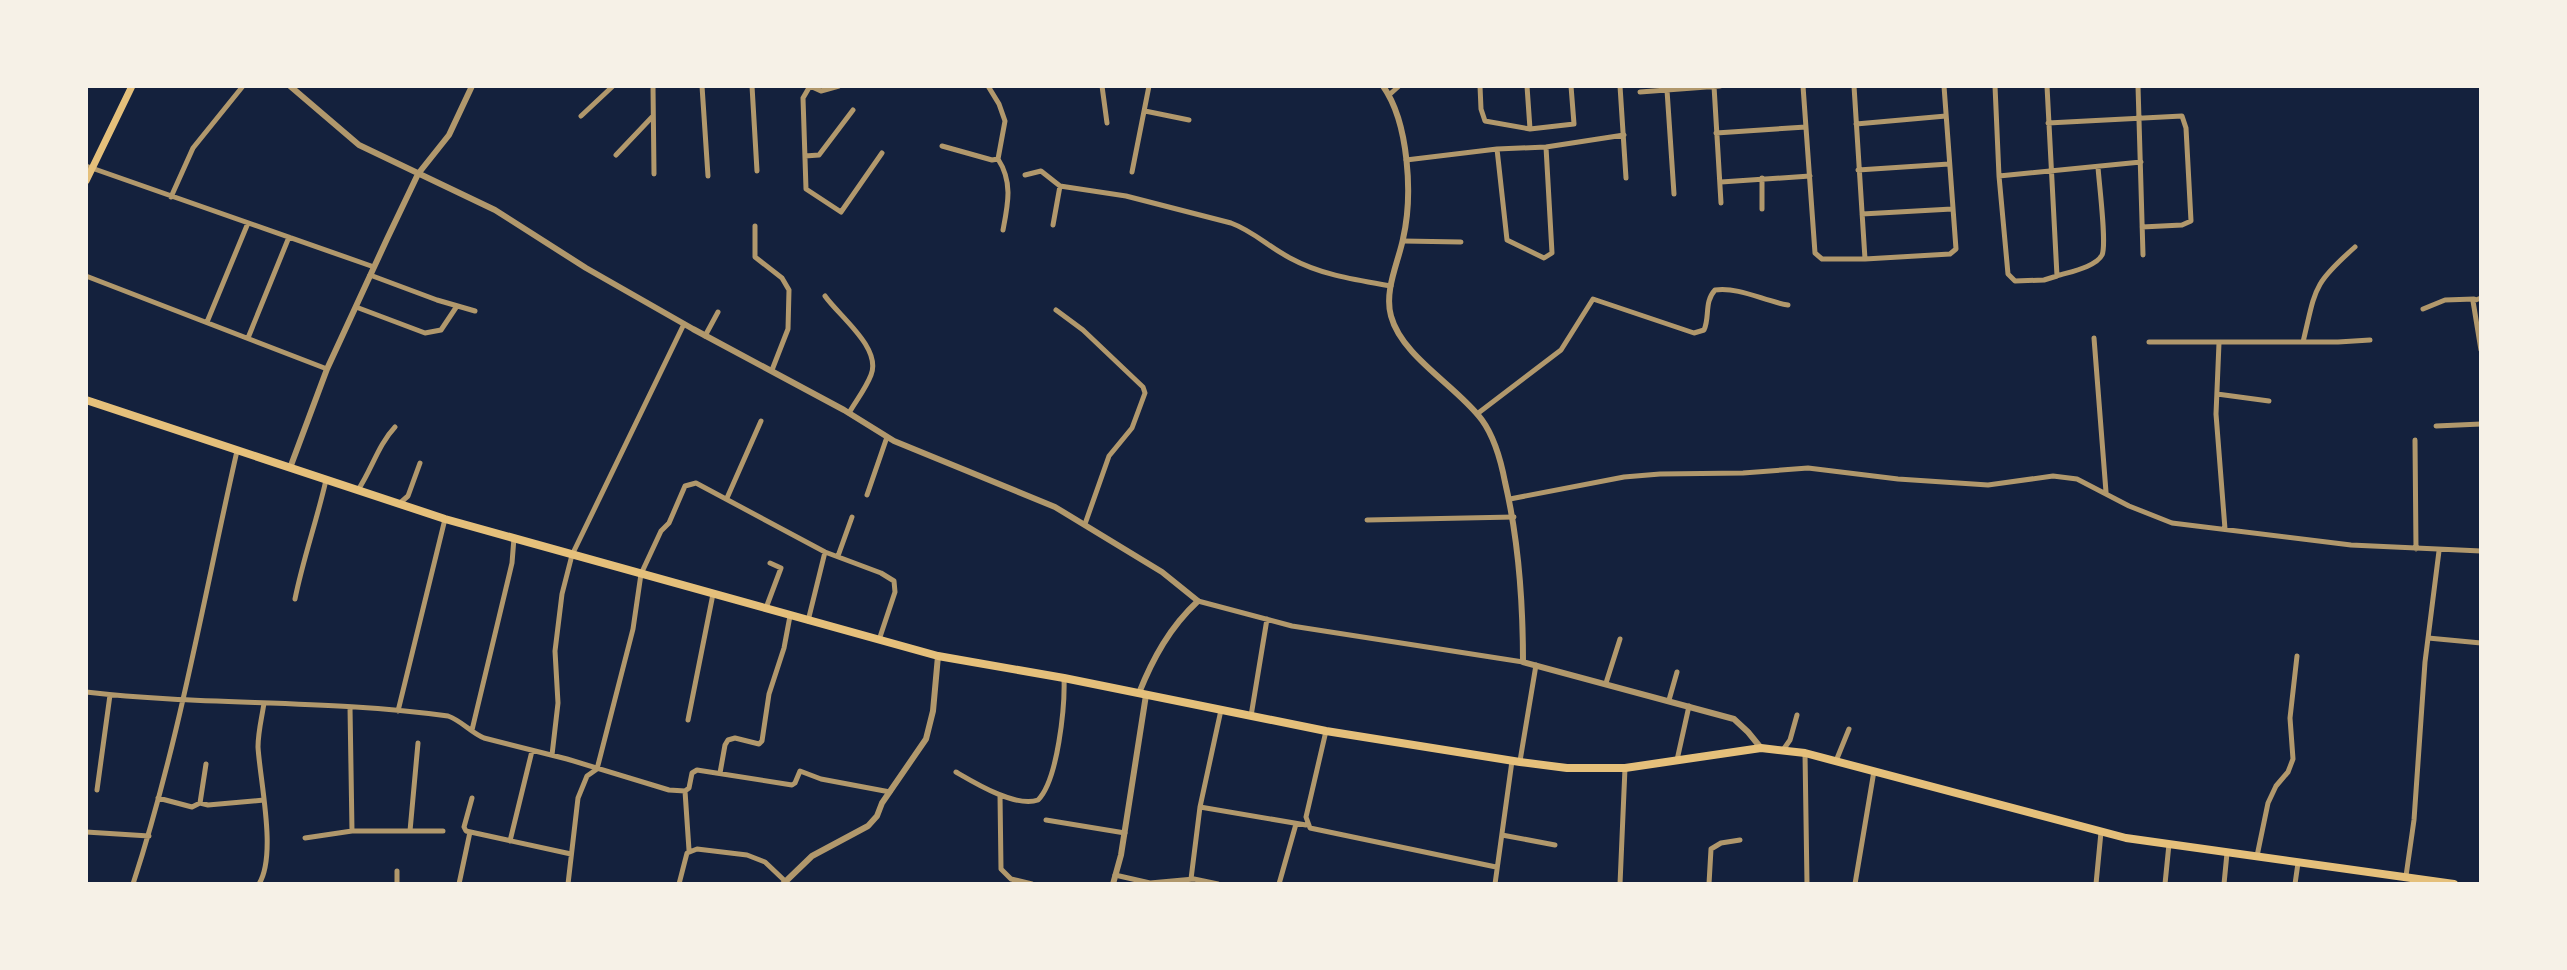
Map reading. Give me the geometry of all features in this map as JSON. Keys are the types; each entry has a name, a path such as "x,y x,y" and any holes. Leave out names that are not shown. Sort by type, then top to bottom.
{"main road":[{"path":"86,181 89,167 132,86"},
{"path":"86,400 445,519 938,656 1326,731 1567,768 1625,768 1761,748 1805,753 2101,832 2227,853 2454,884"}],"street":[{"path":"171,197 193,148 243,86"},
{"path":"290,86 348,138 495,210 586,268 887,437 917,452 1035,498 1085,524 1162,572 1198,601 1337,633 1523,662 1606,683 1734,719 1761,748"},
{"path":"290,468 327,369 418,174 449,135 472,86"},
{"path":"581,116 613,86"},
{"path":"653,86 654,174"},
{"path":"702,86 708,176"},
{"path":"752,86 757,171"},
{"path":"839,86 821,91 810,86 803,98 806,189 841,212 882,153"},
{"path":"988,86 1005,121 998,159 1007,174 1009,193 1003,230"},
{"path":"1102,86 1107,123"},
{"path":"1132,172 1149,86"},
{"path":"1383,86 1389,95 1406,160 1407,207 1403,241 1391,286 1391,317 1403,339 1477,414 1495,444 1514,517 1521,582 1523,662"},
{"path":"1389,95 1399,86"},
{"path":"1480,86 1485,121 1530,129 1574,124 1571,86"},
{"path":"1527,86 1530,129"},
{"path":"1620,86 1626,178"},
{"path":"1714,86 1721,203"},
{"path":"1640,92 1720,86"},
{"path":"1803,86 1815,253 1818,257 1865,259 1954,253 1956,249 1944,86"},
{"path":"1854,86 1865,259"},
{"path":"1995,86 1999,176 2011,279 2036,281 2100,259 2105,239 2098,167"},
{"path":"2047,86 2057,276"},
{"path":"2138,86 2143,255"},
{"path":"1667,90 1674,194"},
{"path":"805,156 819,155 853,110"},
{"path":"1145,111 1189,120"},
{"path":"2048,123 2179,115 2184,120 2191,221 2182,225 2142,227"},
{"path":"616,155 653,116"},
{"path":"1856,124 1946,116"},
{"path":"1716,133 1806,127"},
{"path":"1406,160 1497,149 1546,147 1624,135"},
{"path":"942,146 998,159"},
{"path":"1497,149 1507,240 1509,244 1544,258 1552,253 1546,147"},
{"path":"1999,176 2141,162"},
{"path":"1858,170 1949,164"},
{"path":"89,167 374,267"},
{"path":"1025,175 1041,171 1060,186 1126,196 1231,223 1291,258 1323,272 1391,286"},
{"path":"1721,182 1810,176"},
{"path":"1762,178 1762,209"},
{"path":"1053,225 1060,186"},
{"path":"1862,214 1952,209"},
{"path":"207,322 248,223"},
{"path":"755,226 755,257 782,278 789,290 788,329 772,370"},
{"path":"248,338 289,237"},
{"path":"1403,241 1461,242"},
{"path":"2303,342 2317,286 2322,277 2355,247"},
{"path":"370,275 475,311"},
{"path":"86,276 327,369"},
{"path":"1477,414 1561,350 1593,299 1694,333 1704,330 1706,326 1708,301 1715,290 1744,292 1771,303 1788,305"},
{"path":"825,296 862,339 873,361 870,377 849,413"},
{"path":"2423,309 2445,300 2481,298"},
{"path":"2474,299 2481,350"},
{"path":"356,307 427,333 441,330 457,306"},
{"path":"1056,310 1083,330 1143,387 1145,393 1132,428 1109,456 1085,524"},
{"path":"705,336 718,312"},
{"path":"552,755 558,703 555,651 562,594 572,555 684,324"},
{"path":"2094,338 2106,493"},
{"path":"2149,342 2370,340"},
{"path":"2219,343 2219,466 2225,529"},
{"path":"2217,394 2269,401"},
{"path":"727,498 761,421"},
{"path":"2436,426 2481,424"},
{"path":"358,490 379,448 395,427"},
{"path":"867,495 887,437"},
{"path":"2415,440 2416,549"},
{"path":"133,884 149,836 182,701 237,451"},
{"path":"399,504 408,496 420,463"},
{"path":"1510,499 1639,476 1808,468 1898,479 1988,485 2042,476 2065,477 2172,523 2351,545 2481,551"},
{"path":"295,599 326,480"},
{"path":"568,884 581,788 587,776 597,769 633,629 641,574 685,486 696,483 825,552 881,573 895,583 895,592 878,640"},
{"path":"838,556 852,517"},
{"path":"1367,520 1514,517"},
{"path":"398,711 445,519"},
{"path":"471,731 512,563 514,538"},
{"path":"2406,876 2439,551"},
{"path":"808,621 825,552"},
{"path":"765,609 781,568 770,563"},
{"path":"688,720 713,594"},
{"path":"1113,884 1125,833 1142,694 1159,649 1198,601"},
{"path":"720,773 728,740 735,738 759,744 762,741 769,694 784,648 790,616"},
{"path":"1251,716 1267,619"},
{"path":"2428,638 2481,643"},
{"path":"1606,683 1620,639"},
{"path":"689,850 713,850 759,859 784,883 812,856 868,826 926,739 936,690 938,656"},
{"path":"2257,856 2268,803 2293,759 2290,718 2297,656"},
{"path":"1495,884 1536,665"},
{"path":"1669,700 1677,672"},
{"path":"956,772 1000,794 1024,802 1038,800 1059,742 1065,702 1064,678"},
{"path":"86,692 182,701 350,707 448,716 459,719 484,738 669,790 685,791"},
{"path":"97,790 110,695"},
{"path":"259,884 267,866 258,746 264,703"},
{"path":"1677,760 1689,706"},
{"path":"350,707 352,831"},
{"path":"1191,879 1200,807 1221,710"},
{"path":"1783,750 1790,740 1797,715"},
{"path":"1836,761 1849,729"},
{"path":"1307,825 1306,817 1326,731"},
{"path":"410,831 418,743"},
{"path":"510,841 532,751"},
{"path":"1805,753 1807,884"},
{"path":"200,803 206,764"},
{"path":"1620,884 1625,768"},
{"path":"679,884 689,850 685,791 695,770 792,785 800,771 821,779 890,792"},
{"path":"1855,884 1874,771"},
{"path":"1000,794 1001,869 1011,879 1032,884"},
{"path":"158,798 192,807 200,803 264,800"},
{"path":"472,798 464,827 470,832 571,854"},
{"path":"1200,807 1307,825 1496,867"},
{"path":"1046,820 1125,833"},
{"path":"1279,884 1296,824"},
{"path":"305,838 352,831 443,831"},
{"path":"86,832 149,836"},
{"path":"459,884 470,832"},
{"path":"2096,884 2101,832"},
{"path":"1502,835 1555,845"},
{"path":"1709,884 1711,849 1721,843 1740,840"},
{"path":"2165,884 2169,844"},
{"path":"2224,884 2227,853"},
{"path":"2295,884 2298,863"},
{"path":"397,871 397,884"},
{"path":"1115,875 1150,883 1191,879 1218,884"}]}
